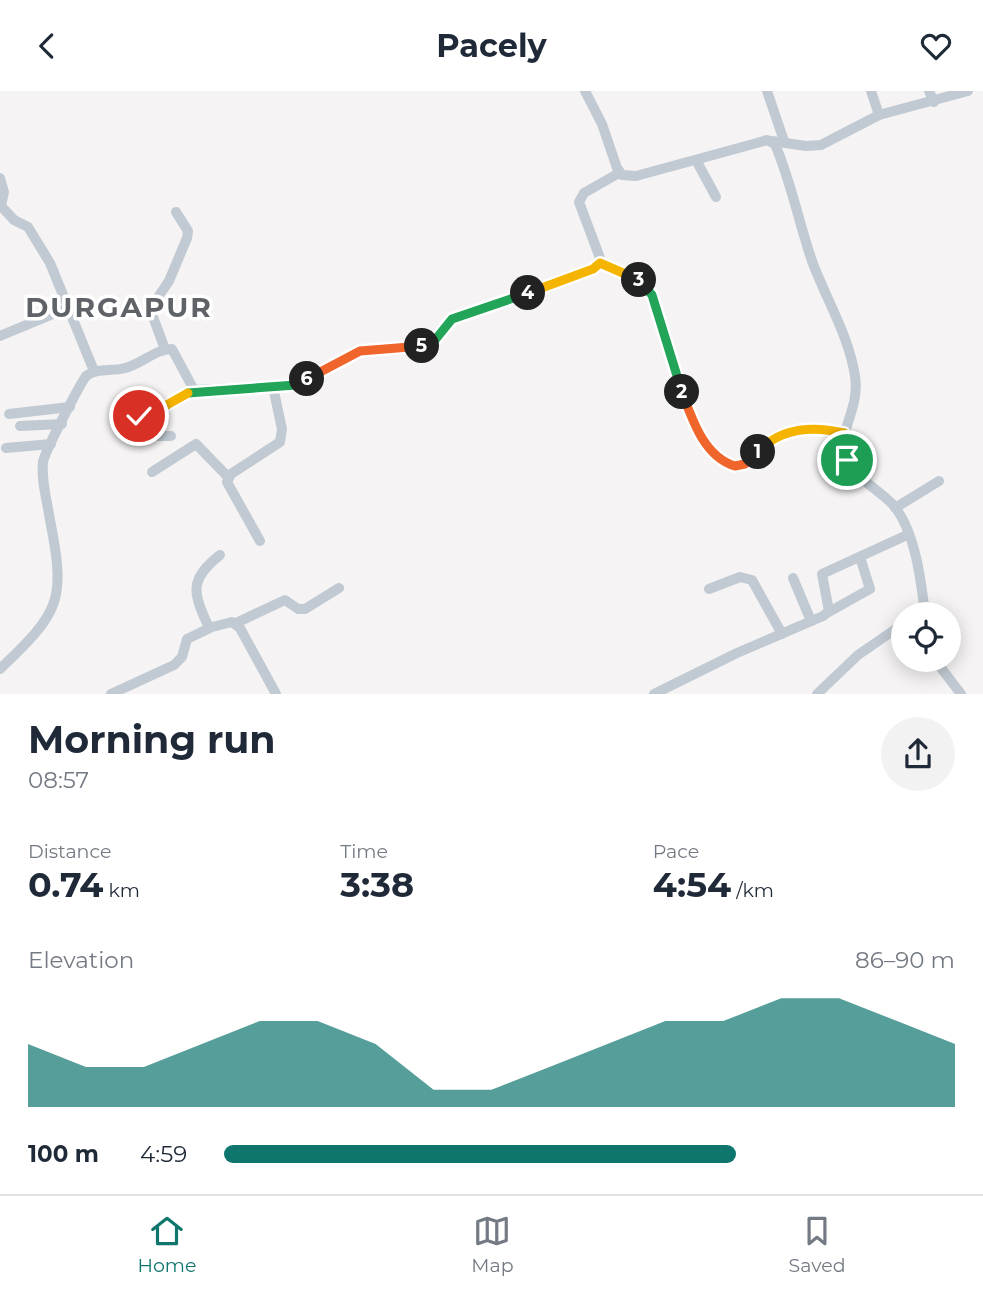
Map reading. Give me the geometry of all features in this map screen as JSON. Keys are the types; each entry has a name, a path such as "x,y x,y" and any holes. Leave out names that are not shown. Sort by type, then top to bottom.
{"street":[{"path":"584,91 602,124 619,173"},
{"path":"767,91 784,141"},
{"path":"871,91 879,115"},
{"path":"929,91 934,102"},
{"path":"844,433 815,428 781,434 769,440 745,464 729,464 711,450 694,422 649,288 645,283 600,263 579,202 584,193 619,173 636,176 745,145 772,141 806,146 821,145 879,115 968,91"},
{"path":"772,141 778,150 813,264 854,370 855,407 844,433 844,454 851,466 895,508 907,535 921,583 922,602"},
{"path":"696,160 716,197"},
{"path":"0,178 4,192 1,206 14,220 26,224 32,232 70,307 93,371"},
{"path":"165,349 150,309 169,281 188,234 176,212"},
{"path":"126,422 194,390 300,384 360,351 427,345 452,319 533,292 593,269 600,263"},
{"path":"0,336 70,307"},
{"path":"0,669 43,624 57,596 59,573 42,473 44,459 86,376 93,371 126,368 165,349 176,351 194,390"},
{"path":"228,477 280,442 282,429 273,387"},
{"path":"9,414 70,407"},
{"path":"142,415 153,436 171,436"},
{"path":"20,426 62,424"},
{"path":"6,448 51,444"},
{"path":"152,472 195,444 228,477 228,487 260,541"},
{"path":"895,508 939,481"},
{"path":"827,613 829,608 821,577 907,535"},
{"path":"209,628 196,597 196,584 203,570 220,555"},
{"path":"654,694 811,621 870,589 860,557"},
{"path":"709,589 740,577 752,580 782,634"},
{"path":"793,578 811,621"},
{"path":"111,694 174,665 182,657 187,639 209,628 236,623 285,600 299,609 305,609 338,588"},
{"path":"236,623 276,694"},
{"path":"817,694 858,655 891,632"},
{"path":"943,672 957,692"}],"district":[{"name":"DURGAPUR","path":"119,307"}],"route":[{"path":"139,416 156,411 194,390 296,385 360,351 427,345 435,340 452,319 533,292 593,269 600,263 645,283 649,288 687,405 701,436 711,450 729,464 740,466 775,436 825,428 844,433 844,454 847,460"}]}
